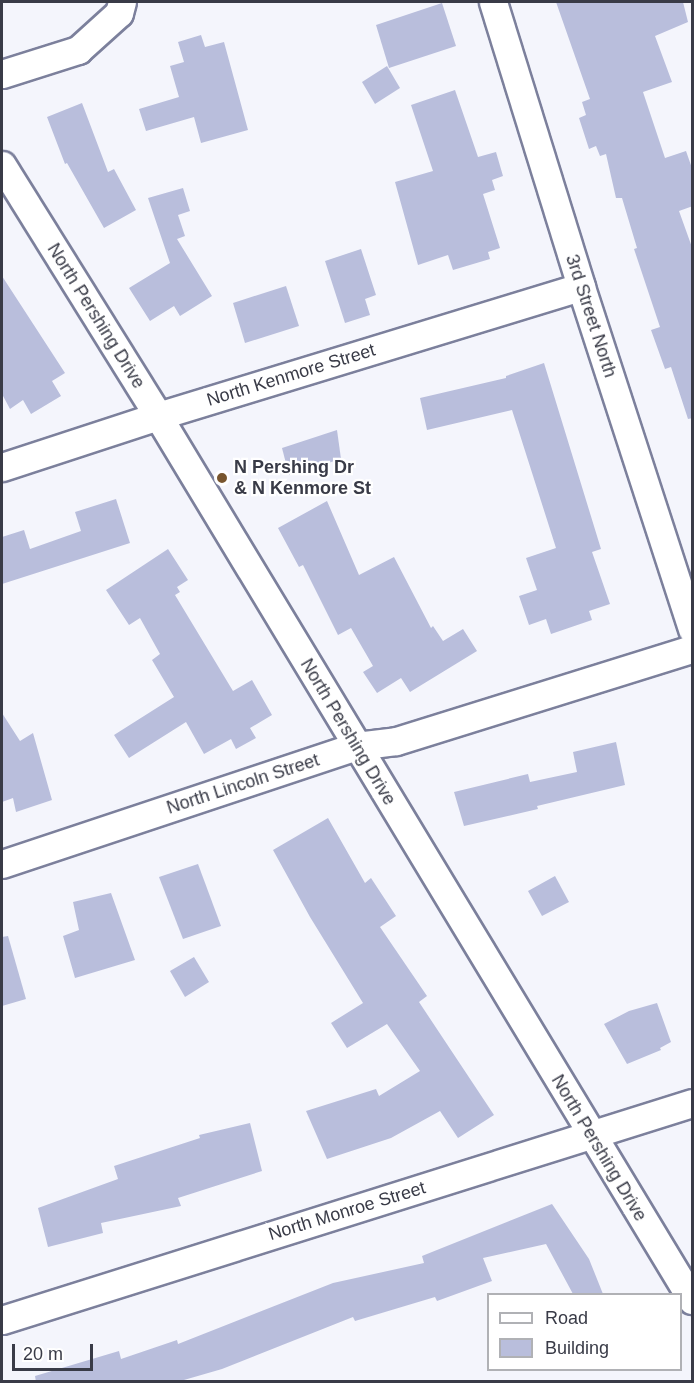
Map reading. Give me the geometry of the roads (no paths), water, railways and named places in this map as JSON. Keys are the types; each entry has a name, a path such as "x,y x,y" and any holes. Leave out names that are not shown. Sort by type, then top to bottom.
{"street":[{"path":"2,74 78,50 119,13 122,2"},
{"name":"3rd Street North","path":"493,2 581,287 693,629"},
{"name":"North Pershing Drive","path":"2,165 158,416 591,1135 693,1300"},
{"name":"North Kenmore Street","path":"2,467 158,416 581,287"},
{"name":"North Lincoln Street","path":"2,864 356,746 396,741 693,649"},
{"name":"North Monroe Street","path":"2,1320 693,1103"}],"place":[{"name":"N Pershing Dr & N Kenmore St","path":"222,478"}]}
